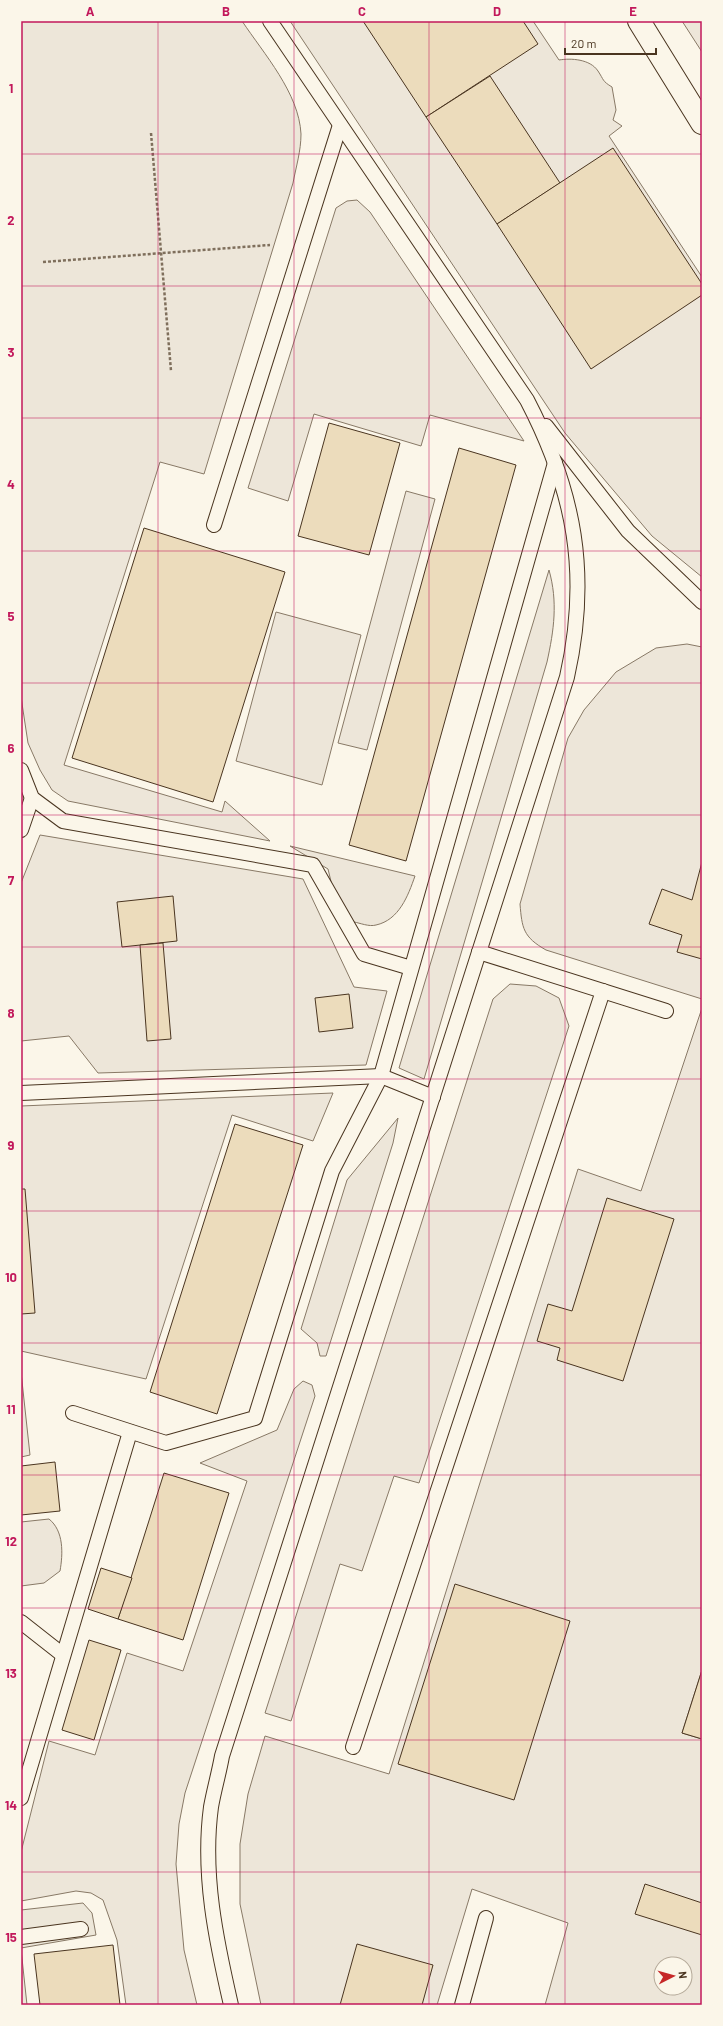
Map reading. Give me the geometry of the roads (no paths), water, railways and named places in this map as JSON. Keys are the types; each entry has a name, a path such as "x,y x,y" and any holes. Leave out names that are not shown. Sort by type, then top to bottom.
{"street":[{"path":"639,21 702,123"}],"lane":[{"path":"270,21 527,400 628,531 702,602"},
{"path":"214,525 340,125"},
{"path":"231,2005 212,1916 210,1882 211,1807 222,1756 567,677 574,644 578,584 575,538 556,463 544,434 527,400"},
{"path":"73,1413 166,1443 255,1418 332,1171 380,1076 556,463"},
{"path":"21,770 32,798 63,821 313,865 364,954 412,968"},
{"path":"21,830 32,798"},
{"path":"479,952 666,1011"},
{"path":"353,1747 503,1289 604,991"},
{"path":"21,1093 380,1076 433,1097"},
{"path":"21,1798 130,1432"},
{"path":"21,1622 63,1655"},
{"path":"462,2005 486,1918"},
{"path":"21,1937 81,1929"}]}
